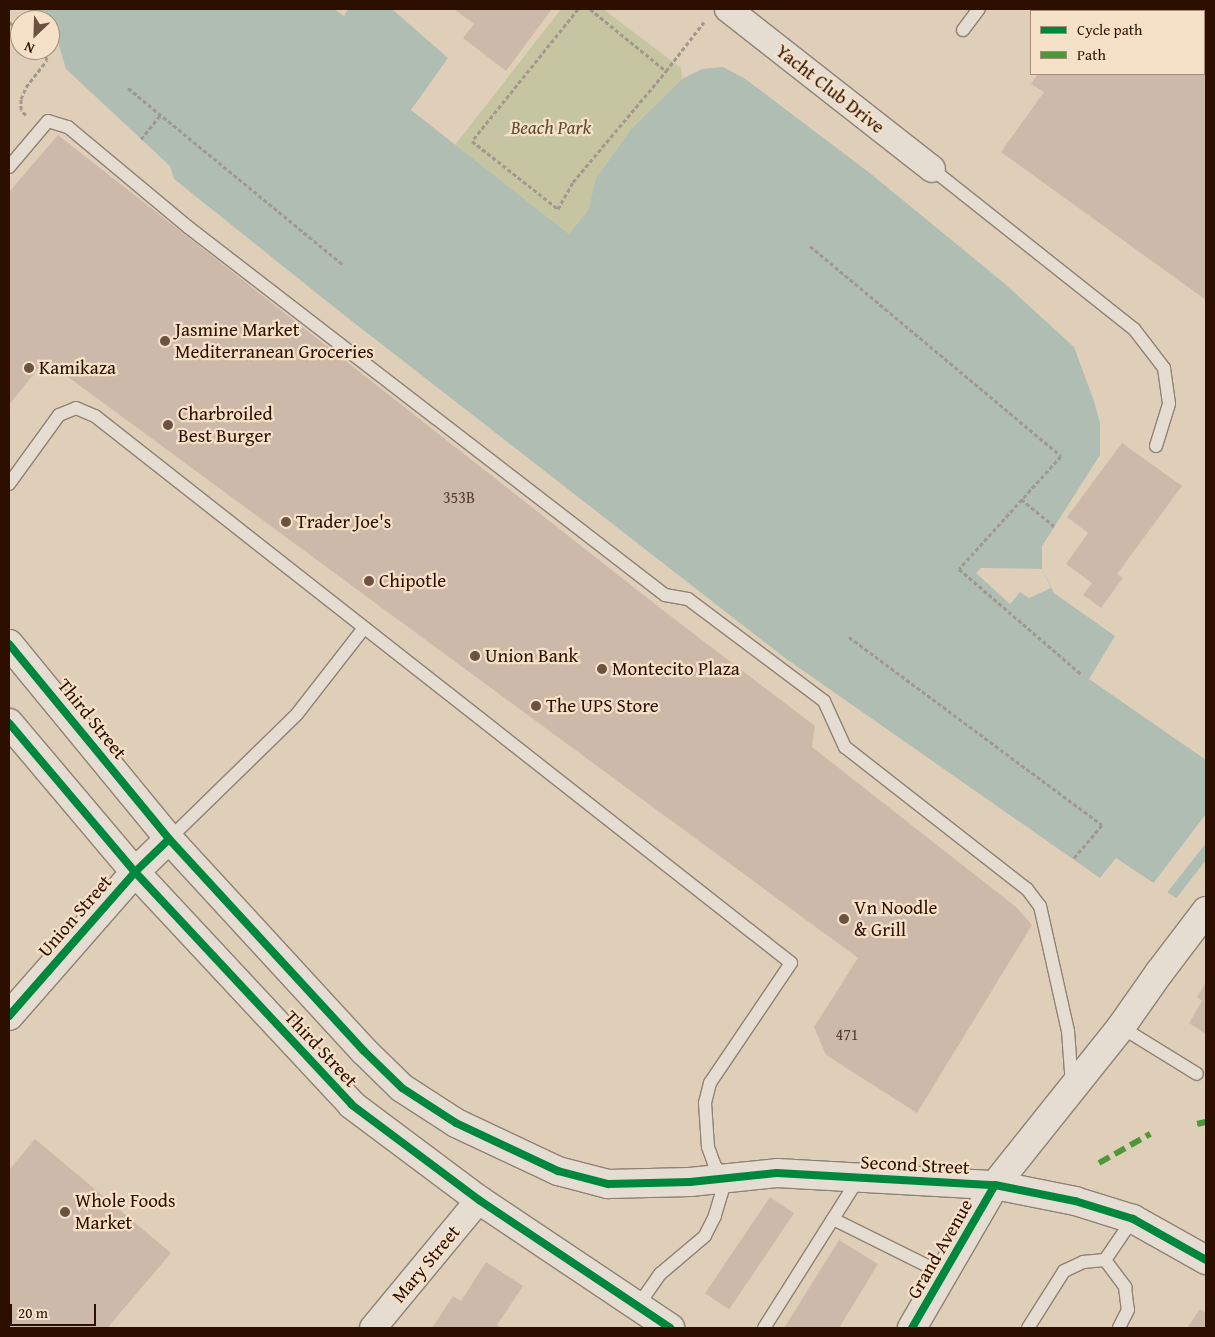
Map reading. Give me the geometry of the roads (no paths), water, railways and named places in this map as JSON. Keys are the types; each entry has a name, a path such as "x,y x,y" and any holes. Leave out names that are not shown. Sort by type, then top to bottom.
{"main road":[{"name":"Third Street","path":"9,644 169,839 363,1050 402,1088 456,1123 506,1148 558,1171 608,1184"},
{"name":"Third Street","path":"9,723 135,872 352,1106 479,1200 670,1328"},
{"name":"Union Street","path":"9,1016 135,872 169,839"},
{"name":"Grand Avenue","path":"912,1328 995,1186 1121,1027 1159,972 1206,911"},
{"name":"Second Street","path":"608,1184 690,1182 777,1173 995,1186 1075,1200 1133,1220 1206,1260"}],"street":[{"name":"Yacht Club Drive","path":"718,13 932,170"},
{"name":"Mary Street","path":"373,1328 479,1200"}],"lane":[{"path":"963,30 979,9"},
{"path":"9,167 44,126 68,127 188,227 665,595 688,599 824,701 845,747 1027,889 1040,906 1068,1031 1072,1087"},
{"path":"932,170 1134,329 1164,368 1169,404 1156,446"},
{"path":"9,484 59,415 76,408 95,416 791,963 710,1083 705,1103 708,1147 715,1166 726,1179 715,1216 705,1236 660,1274 638,1306"},
{"path":"169,839 297,714 364,628"},
{"path":"1121,1027 1198,1074"},
{"path":"764,1328 859,1178"},
{"path":"832,1219 944,1274"},
{"path":"1028,1328 1064,1271 1083,1262 1105,1260 1133,1220"},
{"path":"1105,1260 1125,1287 1128,1310 1118,1328"}],"place":[{"name":"Jasmine Market Mediterranean Groceries","path":"165,341"},
{"name":"Kamikaza","path":"29,368"},
{"name":"Charbroiled Best Burger","path":"168,425"},
{"name":"Trader Joe's","path":"286,522"},
{"name":"Chipotle","path":"369,581"},
{"name":"Union Bank","path":"475,656"},
{"name":"Montecito Plaza","path":"602,669"},
{"name":"The UPS Store","path":"536,706"},
{"name":"Vn Noodle & Grill","path":"844,919"},
{"name":"Whole Foods Market","path":"65,1212"}],"park label":[{"name":"Beach Park","path":"551,128"}]}
